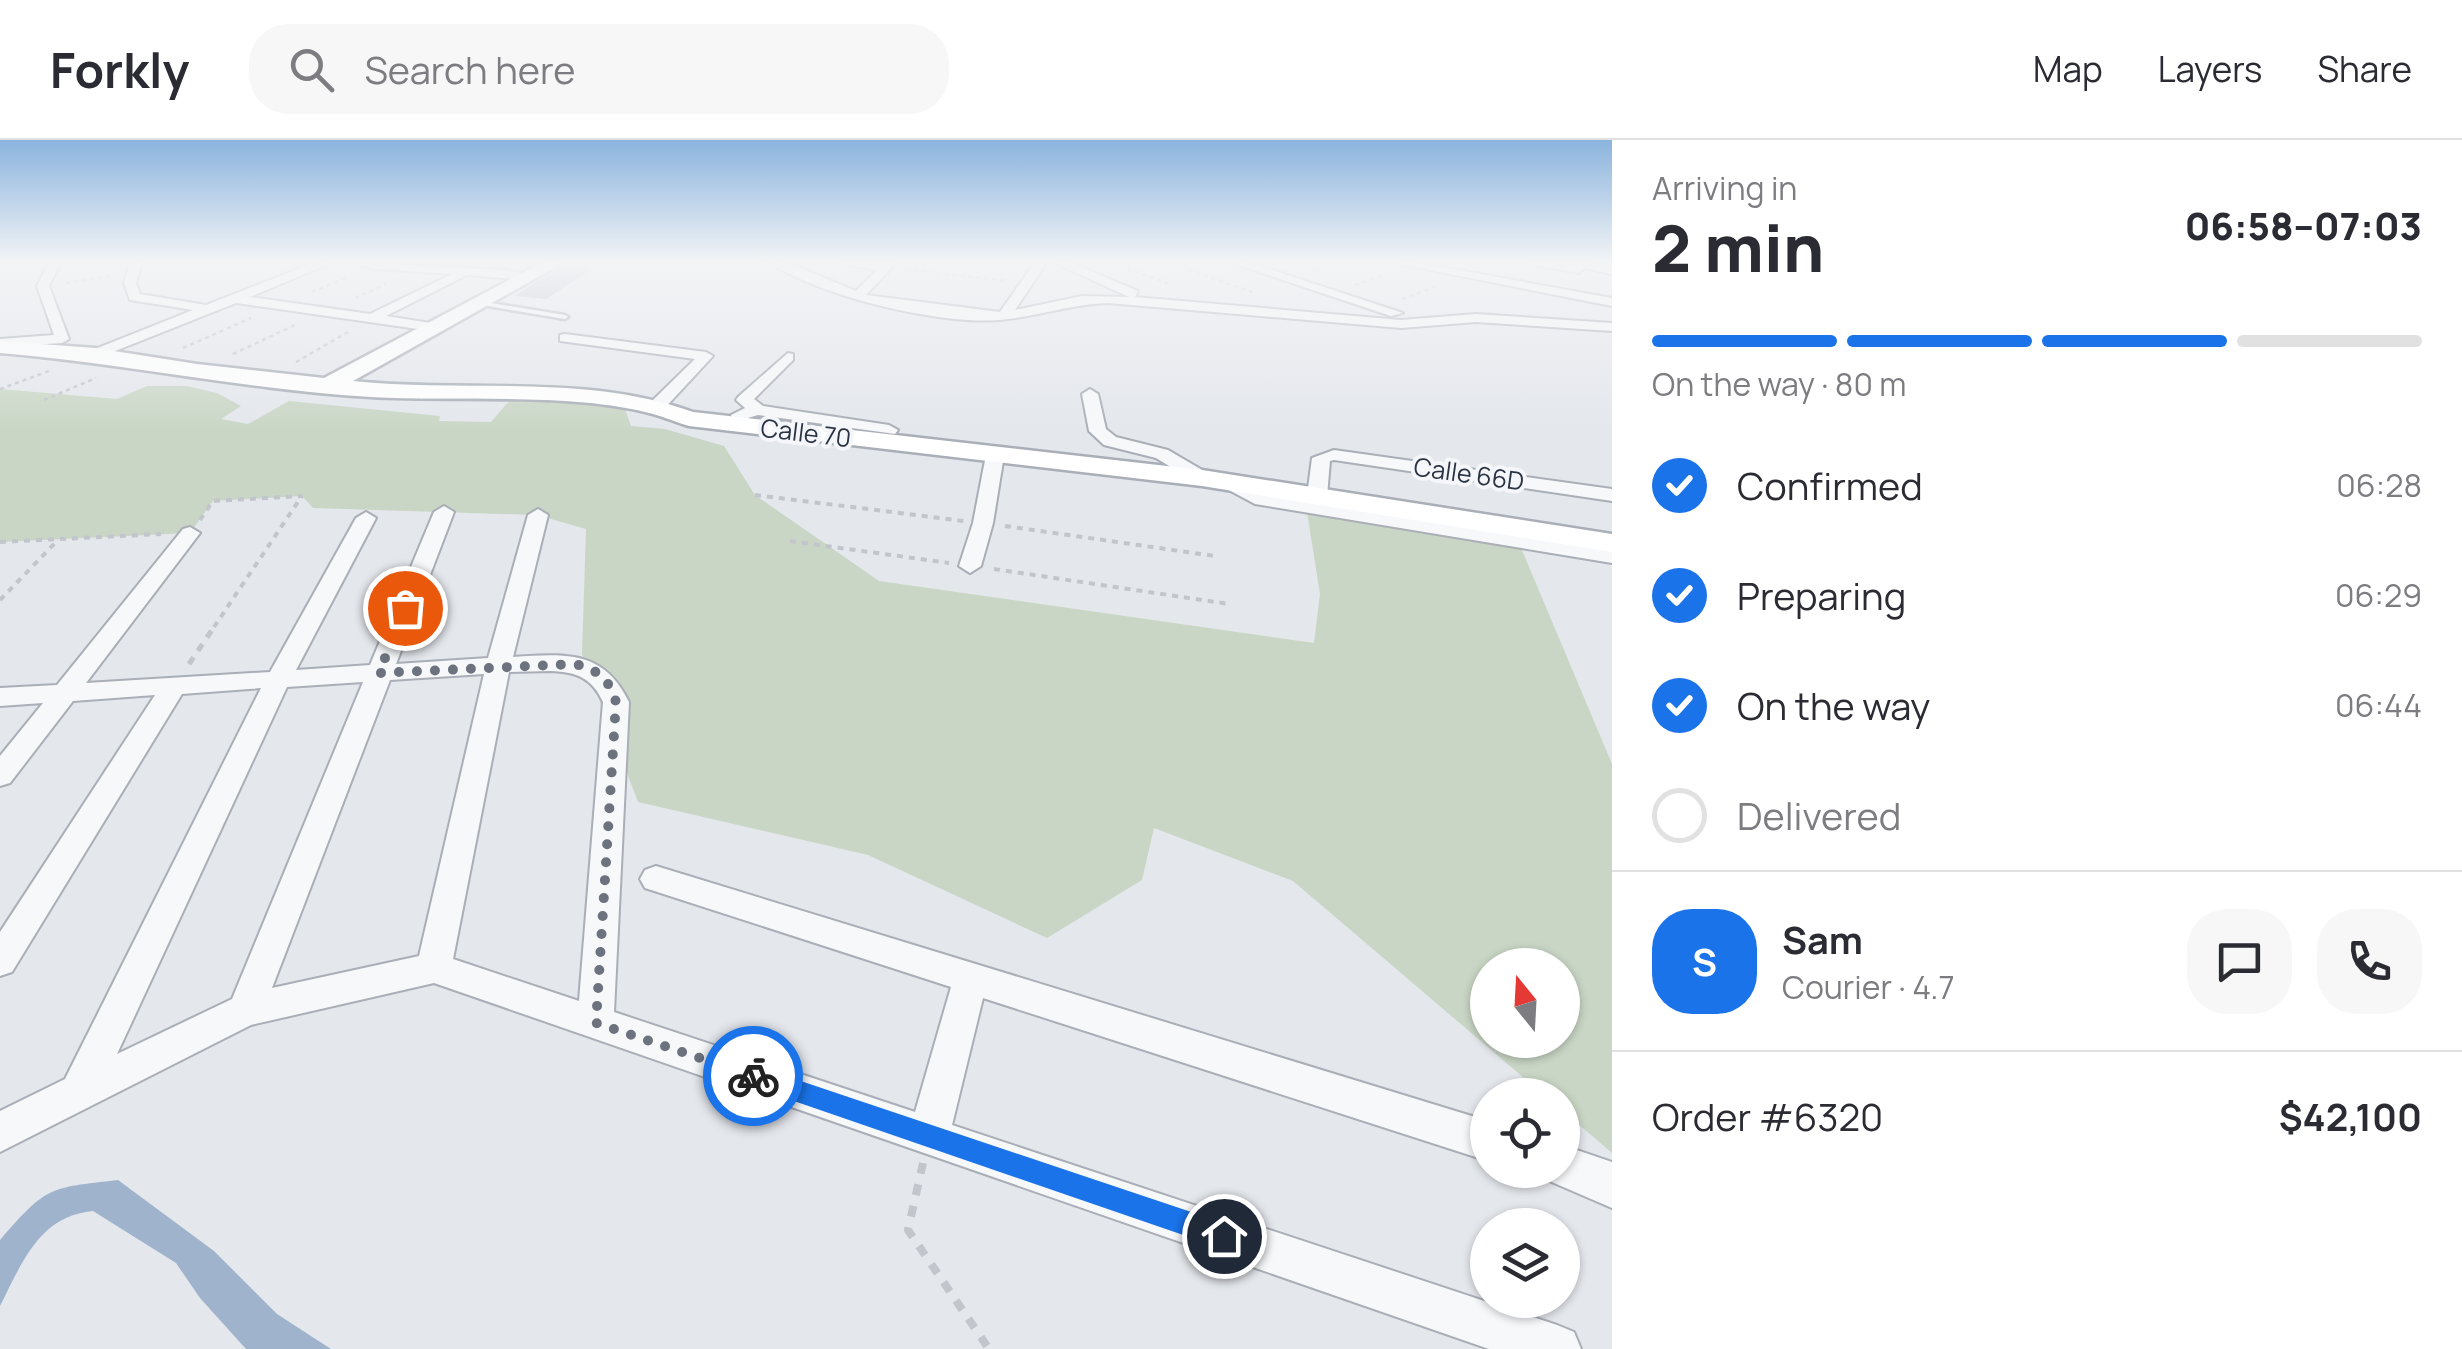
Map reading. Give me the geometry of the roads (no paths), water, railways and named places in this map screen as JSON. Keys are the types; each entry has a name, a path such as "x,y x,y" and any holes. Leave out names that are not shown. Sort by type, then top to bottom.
{"main road":[{"path":"327,386 449,318"},
{"name":"Calle 70","path":"0,345 327,386 585,397 656,407 689,419 749,418 995,456 1202,478 1612,543"}],"street":[{"path":"0,345 62,339 55,318"},
{"path":"95,354 185,318"},
{"path":"375,318 432,327"},
{"path":"1338,318 1401,324 1472,318"},
{"path":"1416,318 1432,323"},
{"path":"1482,318 1612,327"},
{"path":"565,338 706,356 656,407"},
{"path":"788,357 744,400 749,418 889,430"},
{"path":"1090,394 1098,431 1110,440 1162,454 1202,478"},
{"path":"970,566 983,523 995,456"},
{"name":"Calle 66D","path":"1318,496 1321,458 1325,456 1612,495"},
{"path":"1234,485 1256,498 1612,557"},
{"path":"245,1010 444,512"},
{"path":"434,968 498,666 538,515"},
{"path":"78,1095 278,679 366,518"},
{"path":"0,776 190,533"},
{"path":"0,697 498,666 575,664 597,670 610,682 616,702 596,1023"},
{"path":"0,961 174,686"},
{"path":"656,879 1470,1135"},
{"path":"0,1132 245,1010 434,968 1557,1349"},
{"path":"929,1136 971,977"},
{"path":"1580,1171 1612,1187"}],"water":[{"path":"118,1180 214,1251 277,1314 331,1349 246,1349 200,1298 176,1263 93,1211 59,1222 34,1244 0,1306 0,1240 28,1209 62,1188"}]}
